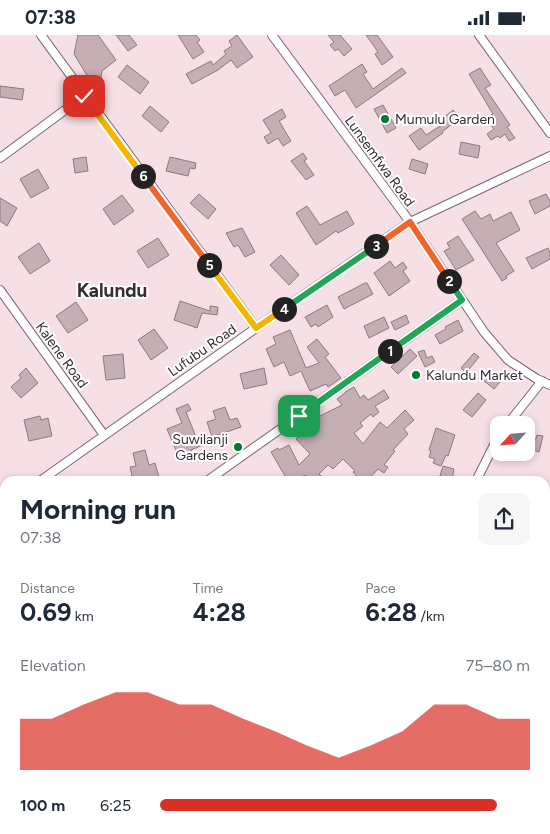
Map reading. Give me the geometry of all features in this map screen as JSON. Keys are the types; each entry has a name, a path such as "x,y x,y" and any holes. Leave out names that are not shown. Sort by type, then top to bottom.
{"street":[{"path":"41,35 256,328"},
{"name":"Lunsemfwa Road","path":"272,35 410,222 484,332 508,360 550,385"},
{"path":"479,35 550,133"},
{"path":"0,158 84,96"},
{"name":"Lufubu Road","path":"47,476 410,222 550,156"},
{"name":"Kalene Road","path":"0,290 104,435"},
{"path":"214,476 462,300"},
{"path":"513,416 542,381"},
{"path":"478,476 490,453"}],"building":[{"path":"78,35 98,35 116,60 102,71 101,78 88,77 74,54"},
{"path":"116,35 129,35 137,45 128,51"},
{"path":"178,35 196,35 200,40 197,42 204,52 193,59"},
{"path":"237,35 253,57 237,68 231,60 218,70 192,84 186,74 211,61 213,65 226,54 224,51 232,46 229,41"},
{"path":"328,35 340,35 352,49 344,56 338,49 335,51 330,45 334,42"},
{"path":"366,35 377,35 393,57 382,65 375,54 378,52"},
{"path":"362,64 367,72 363,74 373,89 402,68 406,73 356,108 345,90 335,96 329,86"},
{"path":"127,65 149,82 140,94 118,77"},
{"path":"480,68 491,85 485,88 510,125 507,127 515,138 509,141 505,134 500,138 498,136 491,140 487,134 494,129 486,118 493,114 469,74"},
{"path":"0,86 24,89 22,100 0,97"},
{"name":"Mumulu Garden","path":"383,105 396,128 387,133 374,109"},
{"path":"150,106 169,122 161,132 142,116"},
{"path":"282,109 286,117 279,121 291,141 283,146 278,138 268,144 264,137 271,133 263,120"},
{"path":"453,110 460,118 419,150 409,136 421,128 426,135 445,123 442,119"},
{"path":"461,142 480,146 478,158 459,154"},
{"path":"303,153 307,159 304,161 314,175 306,180 291,161"},
{"path":"86,157 88,171 75,173 73,159"},
{"path":"170,157 196,163 195,169 190,168 188,176 166,171"},
{"path":"412,159 428,164 425,174 409,169"},
{"path":"38,169 49,188 31,198 20,179"},
{"path":"199,194 216,209 208,219 190,203"},
{"path":"546,194 550,201 550,206 535,214 529,201"},
{"path":"122,195 134,211 114,225 103,209"},
{"path":"0,198 17,208 7,226 0,221"},
{"path":"307,206 320,225 347,211 354,224 338,233 336,231 316,245 296,213"},
{"path":"475,211 481,219 490,214 493,221 511,212 520,230 496,243 514,271 502,281 462,219"},
{"path":"242,228 255,252 245,257 238,245 234,247 226,233"},
{"path":"458,236 474,260 456,270 444,251 450,248 447,243"},
{"path":"158,238 169,255 148,268 137,251"},
{"path":"39,243 50,261 30,274 18,257"},
{"path":"548,248 550,259 532,269 526,258"},
{"path":"281,255 299,275 289,285 270,265"},
{"path":"390,261 395,268 403,262 407,268 403,271 410,281 389,296 374,273"},
{"path":"367,283 373,294 344,309 338,297"},
{"path":"180,301 210,311 210,306 218,307 217,315 202,313 197,328 174,320"},
{"path":"76,302 88,320 68,333 56,316"},
{"path":"327,305 333,317 318,327 316,324 311,327 305,317"},
{"path":"406,315 409,323 395,330 391,322"},
{"path":"384,317 389,328 369,338 364,326"},
{"path":"458,320 463,331 440,344 435,335"},
{"path":"154,329 168,348 151,360 138,340"},
{"path":"290,330 306,368 319,363 307,347 317,339 329,354 325,357 341,378 328,387 326,384 310,391 301,371 290,376 284,362 274,367 266,349 276,344 273,337"},
{"path":"410,349 417,356 398,374 391,367"},
{"path":"424,350 427,358 432,356 435,362 425,367 418,352"},
{"path":"474,353 479,357 466,373 461,368"},
{"path":"123,354 125,378 106,380 103,356"},
{"path":"26,368 38,383 21,398 11,387 21,378 19,375"},
{"path":"264,368 267,384 244,389 240,374"},
{"path":"489,373 500,382 494,389 483,380"},
{"path":"354,387 360,398 364,395 368,400 384,390 389,398 375,406 379,412 373,417 371,414 360,423 363,426 354,433 363,444 380,422 387,428 405,410 414,420 404,429 408,434 393,450 395,451 384,465 388,467 384,473 378,469 372,476 357,476 353,472 355,471 343,459 333,469 328,465 319,474 321,476 285,476 271,452 289,445 299,465 310,454 296,439 309,427 307,425 314,419 342,405 337,399"},
{"path":"478,393 486,400 472,417 463,410"},
{"path":"188,404 191,410 186,412 196,437 199,436 203,445 191,450 193,455 180,460 167,429 182,423 176,409"},
{"path":"225,407 230,420 237,418 241,427 212,437 207,422 216,419 213,411"},
{"path":"40,416 41,420 48,418 52,436 29,441 24,420"},
{"path":"436,428 455,435 448,456 446,455 441,466 433,463 435,459 429,457 431,451 429,450"},
{"path":"537,435 543,436 539,452 535,451 535,438"},
{"path":"145,450 149,465 155,463 159,476 132,476 130,467 136,466 133,453"},
{"path":"443,466 454,469 453,476 440,476"}],"place":[{"name":"Mumulu Garden","path":"385,119"},
{"name":"Kalundu Market","path":"416,375"},
{"name":"Suwilanji Gardens","path":"238,447"}],"district":[{"name":"Kalundu","path":"112,290"}],"route":[{"path":"84,96 256,328 410,222 462,300 299,416"}]}
